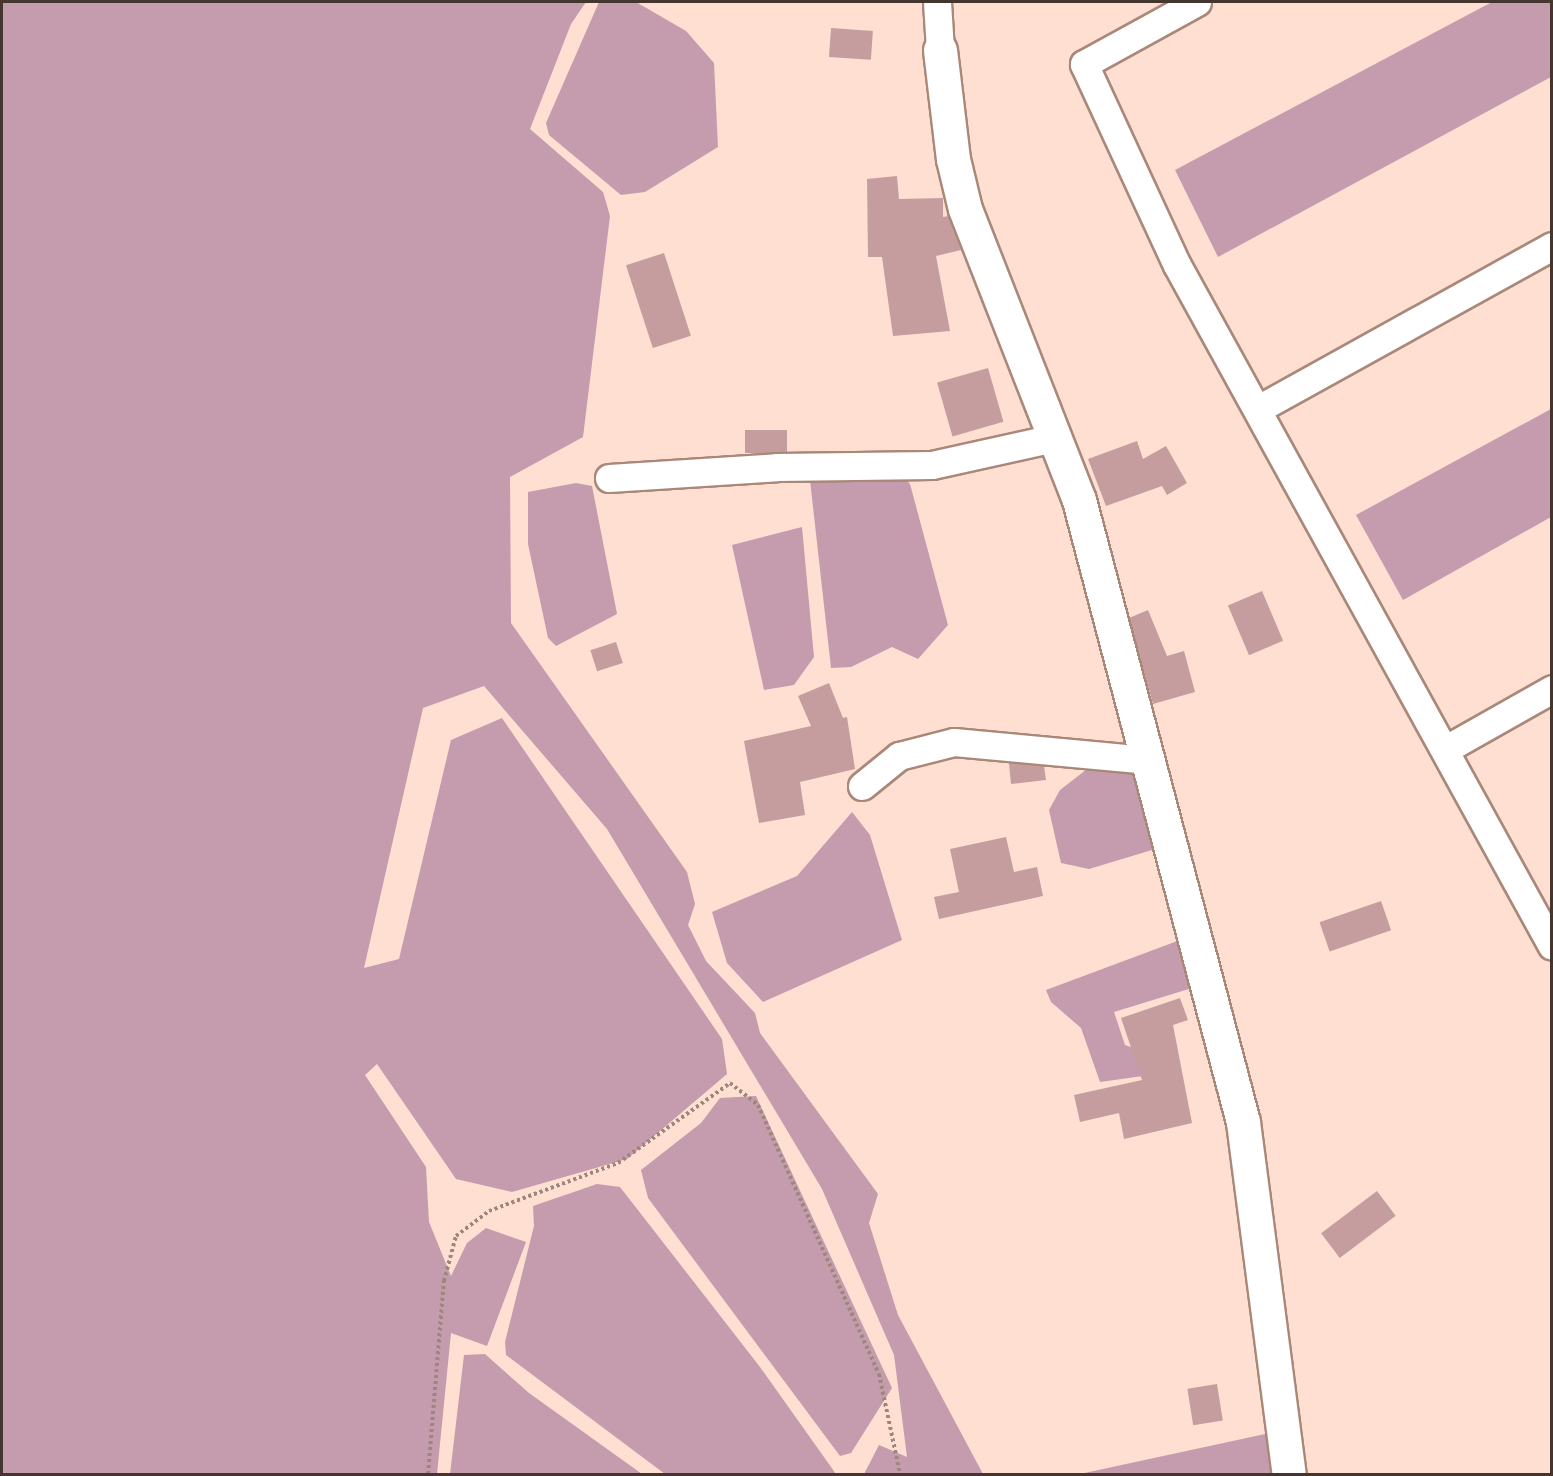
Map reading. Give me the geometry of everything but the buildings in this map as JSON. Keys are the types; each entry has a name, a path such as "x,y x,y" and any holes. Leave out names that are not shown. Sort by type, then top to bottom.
{"street":[{"path":"937,2 940,50 953,159 965,209 1079,500 1243,1122 1288,1474"},
{"path":"1197,2 1084,64 1177,265 1446,749 1551,946"},
{"path":"1258,409 1551,246"},
{"path":"609,478 777,467 932,465 1054,438"},
{"path":"1446,749 1551,689"},
{"path":"862,786 899,756 954,741 1149,760"}],"path":[{"path":"428,1474 444,1281 456,1236 489,1211 618,1163 730,1083 758,1105 879,1374 900,1474"}],"shaded area":[{"path":"2,2 586,2 571,24 530,129 603,192 610,216 583,437 510,477 511,623 687,872 695,904 688,925 706,961 755,1013 760,1033 878,1194 869,1223 898,1315 983,1474 864,1474 879,1445 907,1457 894,1355 822,1189 607,829 484,686 423,708 364,968 399,959 451,740 502,718 722,1039 727,1074 627,1159 512,1192 456,1179 377,1064 365,1075 426,1167 429,1222 451,1276 467,1243 486,1228 526,1242 487,1346 451,1333 437,1474 2,1474"},
{"path":"599,2 636,2 686,31 714,63 718,147 645,192 621,195 549,135 546,123"},
{"path":"1492,2 1551,2 1551,77 1218,257 1175,170"},
{"path":"1551,409 1551,517 1403,600 1356,515"},
{"path":"902,476 910,484 948,625 918,659 892,647 851,667 831,668 810,480"},
{"path":"576,483 592,486 617,614 556,646 548,638 528,544 528,492"},
{"path":"802,527 814,657 794,685 764,690 732,545"},
{"path":"1091,766 1137,775 1154,840 1152,850 1089,869 1061,863 1049,810 1060,790"},
{"path":"852,812 870,835 902,940 763,1002 727,963 712,912 797,876"},
{"path":"1180,940 1192,988 1114,1012 1125,1045 1131,1047 1143,1076 1100,1082 1081,1028 1051,1002 1046,990"},
{"path":"756,1096 892,1388 851,1453 840,1456 648,1198 641,1170 701,1123 720,1098"},
{"path":"597,1184 620,1187 760,1367 836,1474 665,1474 506,1355 505,1342 534,1226 533,1206"},
{"path":"485,1354 529,1393 642,1474 450,1474 464,1355"},
{"path":"1274,1432 1279,1474 1080,1474"}]}
